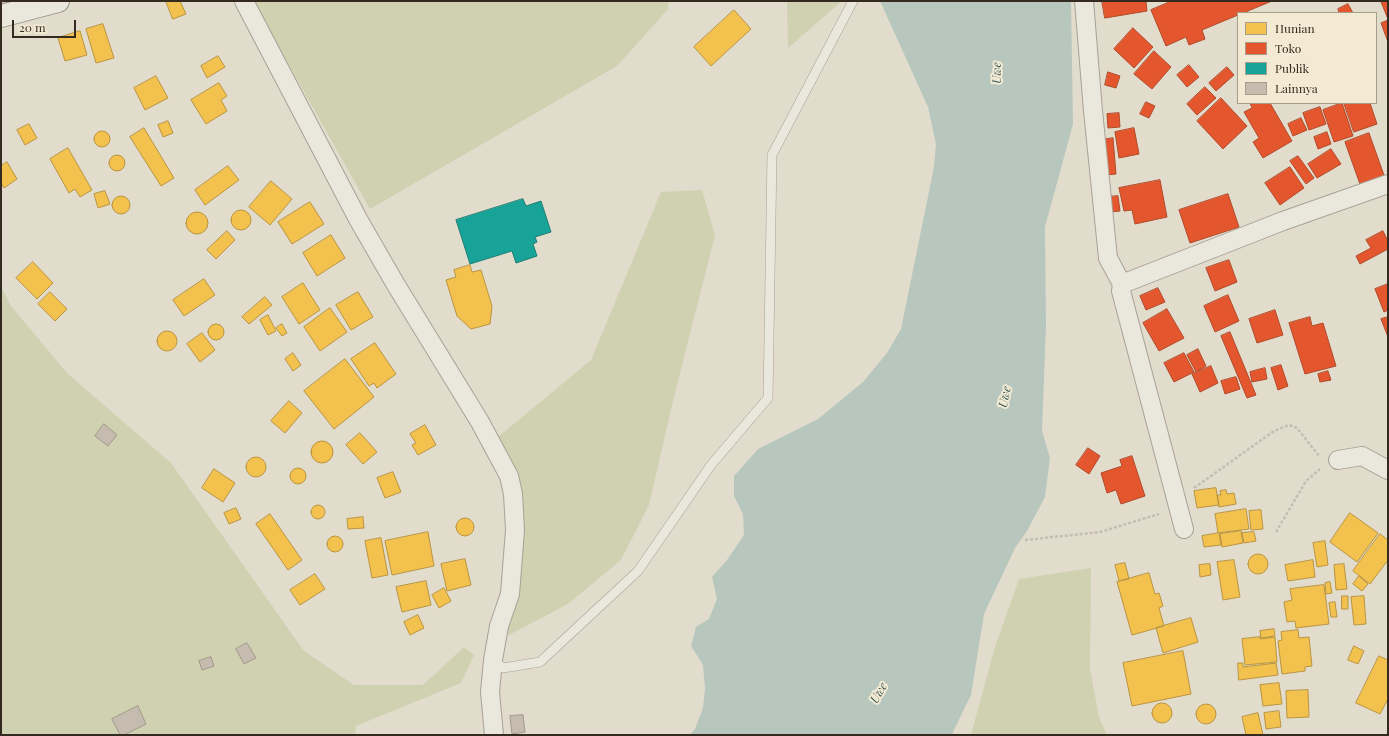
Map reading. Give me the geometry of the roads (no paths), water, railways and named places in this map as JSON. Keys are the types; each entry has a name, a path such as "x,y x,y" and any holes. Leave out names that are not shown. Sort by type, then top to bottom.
{"main road":[{"path":"1,16 58,1"}],"street":[{"path":"244,1 358,219 396,285 480,422 509,476 513,494 516,530 510,594 499,626 493,660 490,692 494,735"},
{"path":"1084,1 1093,111 1108,258 1122,284 1121,291 1184,529"},
{"path":"1122,284 1283,221 1388,184"},
{"path":"1332,462 1362,456 1388,470"}],"lane":[{"path":"493,660 503,668 540,662 638,571 711,465 768,398 772,155 853,1"}],"water":[{"name":"Uwe","path":"880,1 1071,1 1073,124 1045,227 1046,326 1042,431 1050,458 1045,497 1027,531 1015,548 984,614 971,695 953,732 953,735 690,735 695,729 703,708 705,688 703,665 691,646 696,627 709,619 717,599 712,577 727,560 744,535 743,514 734,496 734,476 758,449 818,419 863,382 887,353 901,329 934,167 936,144 928,107"}]}
